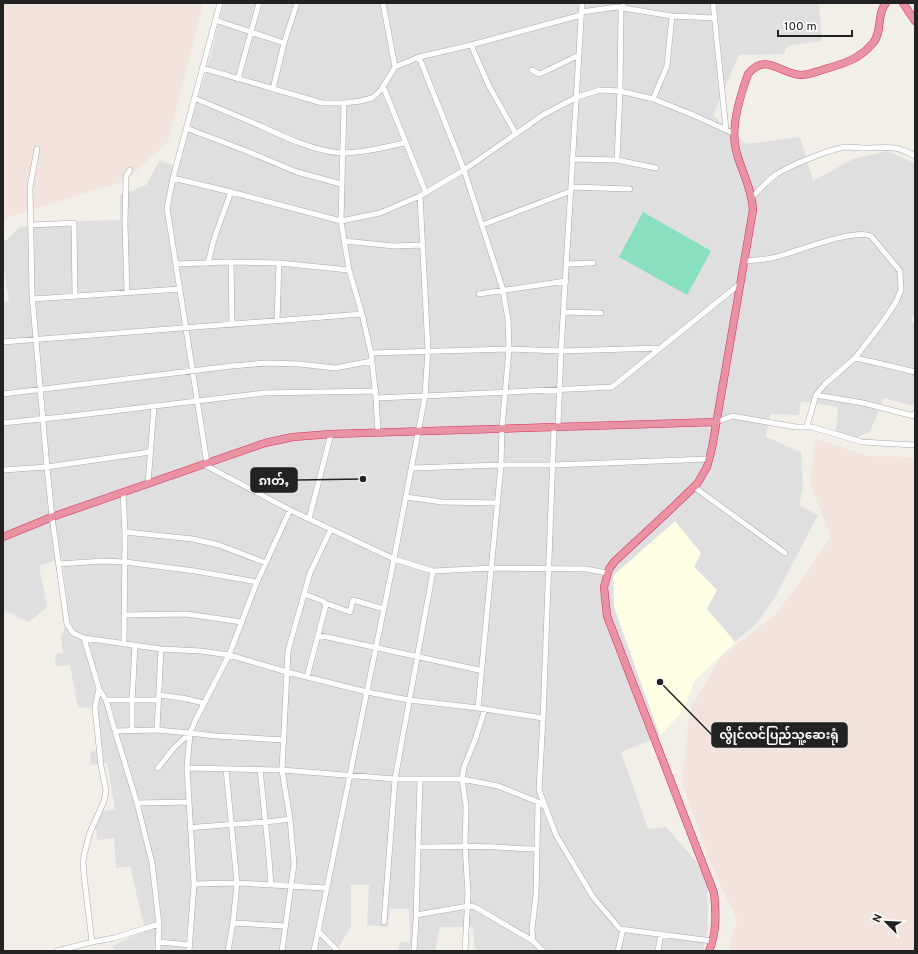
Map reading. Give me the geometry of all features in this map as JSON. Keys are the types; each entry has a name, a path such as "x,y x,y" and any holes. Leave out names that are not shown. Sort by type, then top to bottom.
{"highway":[{"path":"709,951 715,931 716,914 714,893 607,616 604,587 607,573 615,561 694,487 702,476 709,459 717,422 753,210 752,197 736,151 733,133 748,74 753,67 759,64 769,65 794,74 804,75 848,62 874,43 878,33 881,10 886,3"},
{"path":"903,3 915,21"},
{"path":"3,537 52,517 205,464 266,443 292,437 378,432 717,422"}],"street":[{"path":"220,3 173,178 167,208 198,400 205,464 290,510 331,530 394,559 433,571 492,568 548,568 586,569 607,573"},
{"path":"238,79 250,31 259,3"},
{"path":"273,89 284,43 297,3"},
{"path":"383,3 395,67"},
{"path":"582,3 566,281 553,465 539,790 556,835 593,897 620,929 712,941"},
{"path":"713,3 726,130"},
{"path":"202,68 322,103 344,104 372,98 383,86 395,67 419,57 471,45 581,13 622,5 672,16 714,18"},
{"path":"617,160 622,5"},
{"path":"653,99 667,66 672,16"},
{"path":"215,20 284,43"},
{"path":"471,45 489,86 516,134"},
{"path":"532,70 539,74 579,54"},
{"path":"419,57 464,170 502,290 508,320 509,349 502,428 501,465 478,708"},
{"path":"383,86 426,193"},
{"path":"173,178 341,221 380,213 426,193 464,170 543,115 577,97 600,90 620,91 653,99 733,133"},
{"path":"194,98 303,143 330,151 342,153 377,149 405,143"},
{"path":"344,104 341,221 349,270 362,314 371,353 376,391 378,432"},
{"path":"186,128 297,172 341,184"},
{"path":"752,197 766,183 778,174 800,162 834,150 846,147 864,148 884,146 895,147 915,156"},
{"path":"37,149 30,187 33,298 36,340 52,517 67,624 72,633 84,638 161,649 201,651 229,655 367,692 409,700 478,708 543,718"},
{"path":"573,159 617,160 656,168"},
{"path":"127,292 125,224 126,176 130,170"},
{"path":"482,225 571,189 630,189"},
{"path":"208,263 215,236 231,192"},
{"path":"314,951 326,888 351,775 425,396 428,350 420,196"},
{"path":"31,225 74,223 75,296"},
{"path":"744,261 771,258 853,234 866,234 871,236 900,271 901,290 896,302 882,324 855,358 825,384 816,395 807,426"},
{"path":"344,241 394,246 423,245"},
{"path":"176,264 231,262 279,263 349,270"},
{"path":"231,262 232,325"},
{"path":"277,321 279,263"},
{"path":"567,264 593,263"},
{"path":"478,294 566,281"},
{"path":"376,398 612,387 741,283"},
{"path":"33,298 180,289"},
{"path":"564,312 601,313"},
{"path":"3,342 186,329 362,314"},
{"path":"371,353 428,350 509,349 561,351 660,348"},
{"path":"855,358 915,372"},
{"path":"3,394 193,372 232,366 299,364 335,368 372,361"},
{"path":"3,423 264,393 376,391"},
{"path":"816,395 863,403 914,416 915,413"},
{"path":"148,484 154,406"},
{"path":"717,422 732,416 796,427 807,426 862,442 915,445"},
{"path":"309,519 331,434"},
{"path":"3,470 47,467 150,452"},
{"path":"412,468 553,465 709,459"},
{"path":"694,487 785,553"},
{"path":"123,493 125,532 124,643"},
{"path":"406,497 442,502 498,503"},
{"path":"189,951 194,884 187,768 190,733 229,655 257,582 290,510"},
{"path":"282,951 294,864 290,819 282,770 288,651 310,573 331,530"},
{"path":"125,532 193,539 219,546 266,563"},
{"path":"59,564 103,561 125,562 195,571 257,582"},
{"path":"384,922 396,778 433,571"},
{"path":"304,594 350,612 353,600 384,609"},
{"path":"307,677 326,605 325,603"},
{"path":"124,614 186,614 242,622"},
{"path":"318,635 479,670"},
{"path":"84,638 99,690 106,700 137,803 152,863 159,924 158,951"},
{"path":"132,730 135,645"},
{"path":"156,730 161,649"},
{"path":"92,942 84,874 84,860 89,835 104,801 106,790 101,766 95,707 99,690"},
{"path":"106,700 132,701 158,697 182,698 204,703"},
{"path":"465,951 468,906 465,846 466,806 462,779 464,767 485,709"},
{"path":"115,731 156,730 216,736 284,740"},
{"path":"158,768 174,748 190,733"},
{"path":"187,768 282,770 396,778 462,779 498,786 538,802 546,808"},
{"path":"226,769 236,884 233,923 228,951"},
{"path":"260,770 271,885"},
{"path":"414,951 420,779"},
{"path":"137,803 189,802"},
{"path":"533,941 532,929 536,895 538,802"},
{"path":"190,828 231,824 265,823 290,819"},
{"path":"418,847 465,846 497,847 517,850 537,849"},
{"path":"194,884 271,885 326,888"},
{"path":"416,915 468,906 476,907 533,941 543,951"},
{"path":"233,923 285,926"},
{"path":"57,951 114,938 159,924"},
{"path":"618,951 623,929"},
{"path":"318,931 338,951"},
{"path":"658,951 661,934"},
{"path":"159,942 190,945"}],"shaded area":[{"path":"3,3 203,3 168,142 125,181 7,217 3,226"},
{"path":"223,3 819,3 822,41 787,46 784,54 739,55 713,115 746,144 800,137 813,181 853,159 887,151 915,163 915,311 911,321 915,323 915,397 913,406 884,398 870,432 855,438 836,431 838,407 801,401 799,415 770,414 766,437 801,452 803,488 799,505 818,515 774,599 756,624 735,642 707,609 717,590 694,567 614,607 660,736 621,752 648,829 666,827 696,861 707,881 708,930 703,951 475,951 473,927 440,927 435,951 398,951 400,942 410,943 409,909 390,909 388,927 367,925 369,885 351,885 351,926 338,948 342,951 114,951 113,946 145,930 130,866 116,868 114,838 97,840 94,813 115,809 107,763 91,765 90,752 103,749 93,708 78,707 70,665 56,666 55,654 63,653 61,637 69,617 62,558 39,566 47,607 29,622 3,610 3,302 9,301 3,265 3,243 20,227 84,221 120,220 120,195 146,185 160,160 178,168 212,50"},
{"path":"815,439 869,456 915,457 915,951 728,951 737,920 711,865 682,783 690,708 721,657 778,612 831,537 810,484"},
{"path":"675,521 701,553 694,567 717,590 707,609 735,642 695,680 683,711 660,736 614,607 613,577"}],"green space":[{"path":"643,212 711,251 687,295 619,257"}],"place":[{"name":"ၵၢတ်ႇ","path":"363,479"},
{"name":"လွိုင်လင်ပြည်သူ့ဆေးရုံ","path":"660,682"}]}
